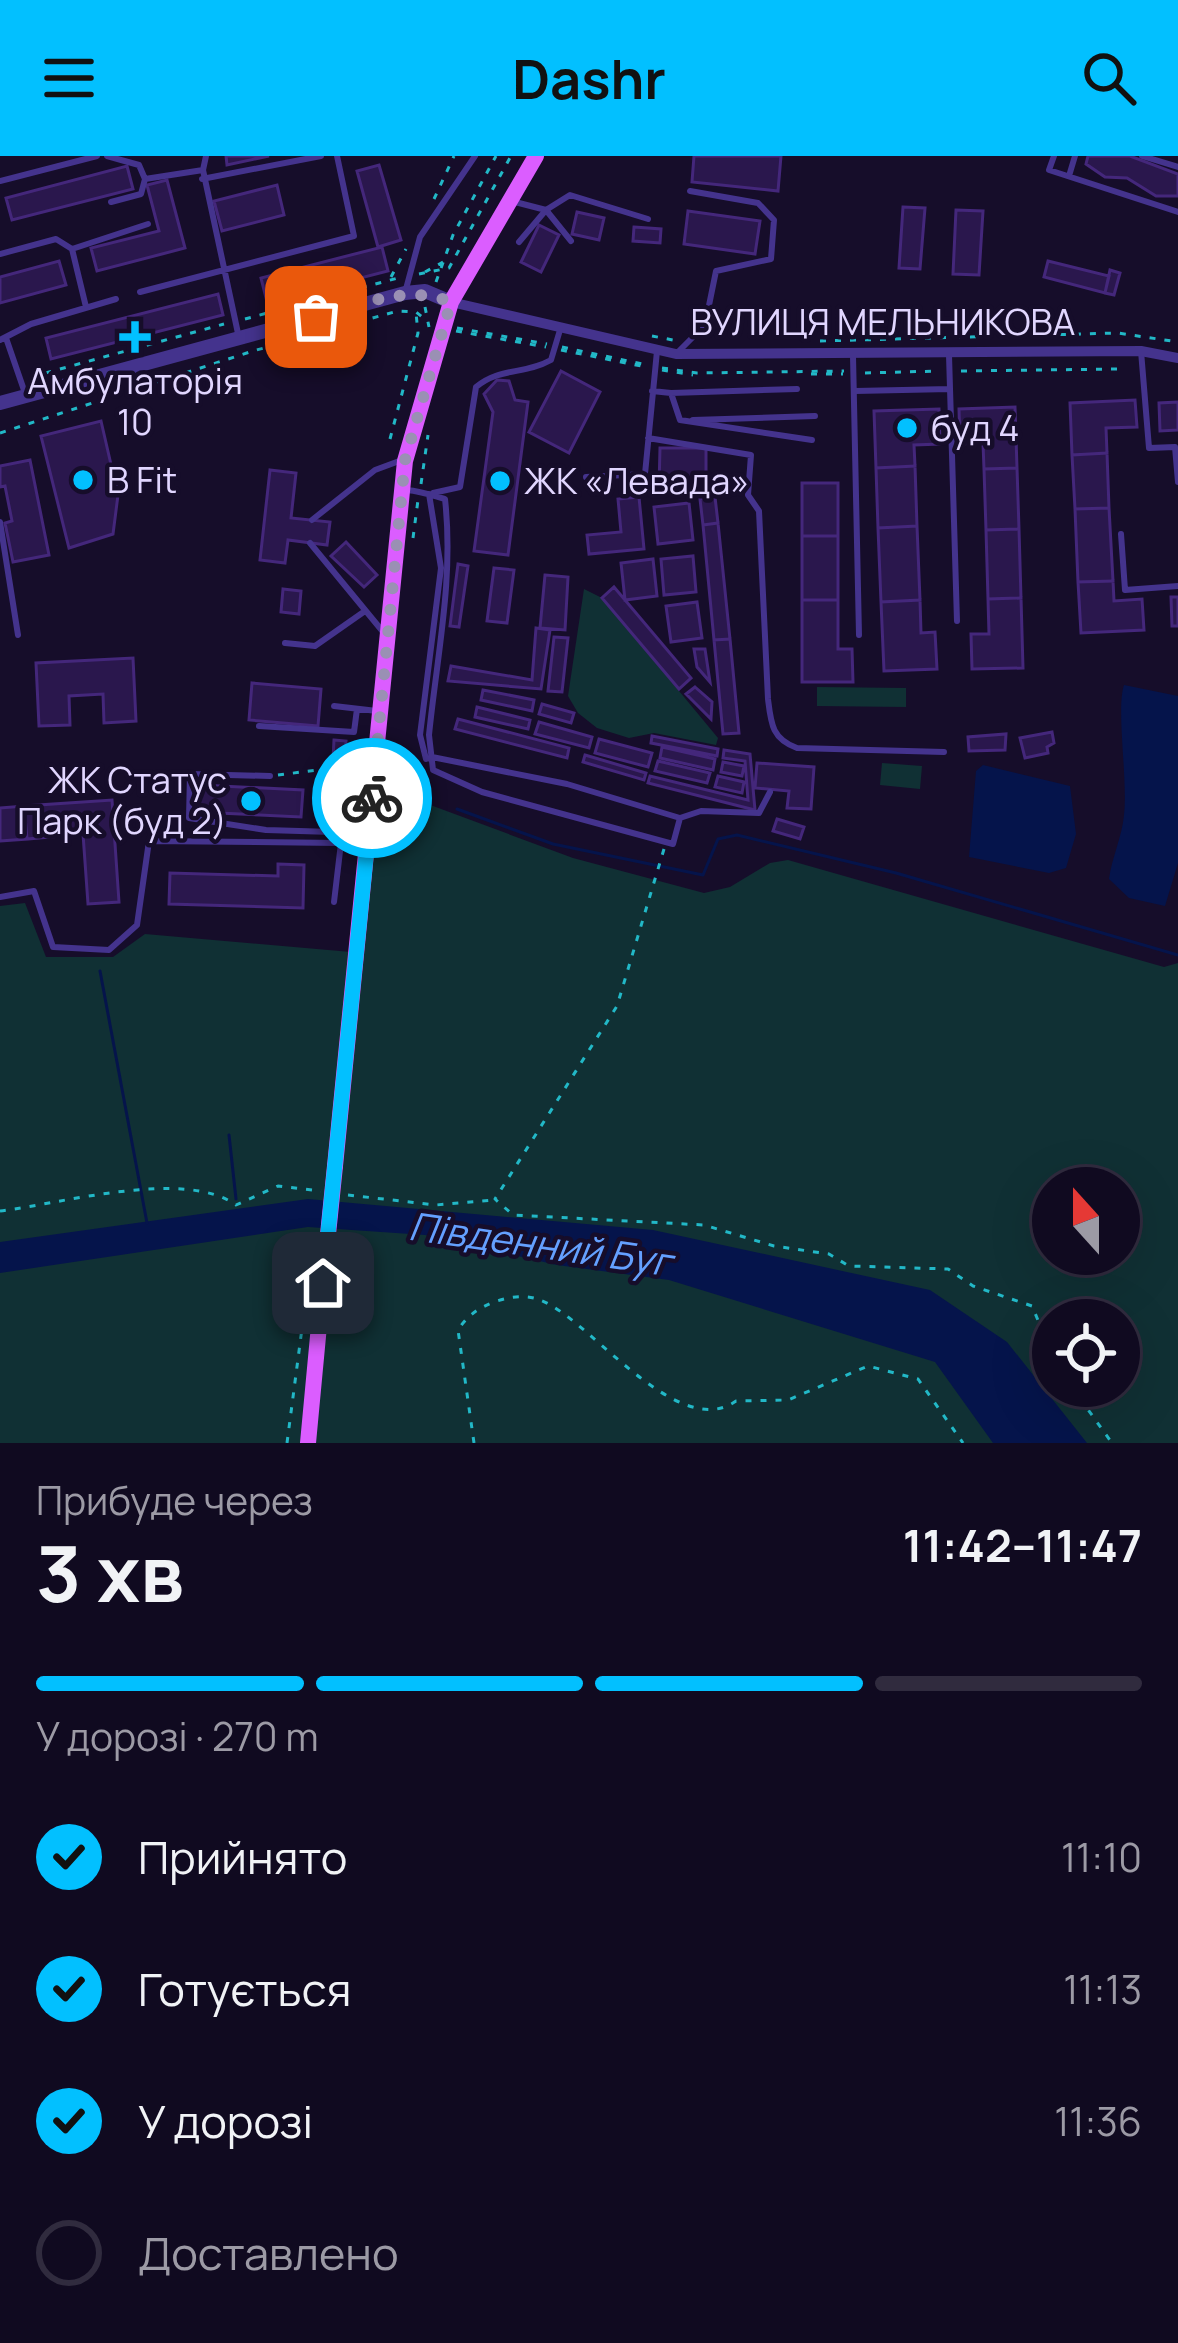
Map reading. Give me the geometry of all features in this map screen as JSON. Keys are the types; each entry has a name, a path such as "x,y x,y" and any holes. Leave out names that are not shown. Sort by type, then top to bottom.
{"main road":[{"path":"308,1443 316,1283 335,1166 388,639 417,492 405,460 451,302 506,200 536,156"}],"street":[{"path":"0,403 405,293 425,291 451,302"},
{"name":"ВУЛИЦЯ МЕЛЬНИКОВА","path":"451,302 676,354 1142,351 1178,358"}],"lane":[{"path":"42,156 45,169"},
{"path":"0,181 97,156"},
{"path":"107,156 139,165 146,178 143,205"},
{"path":"206,156 202,174 220,271 239,338"},
{"path":"146,178 321,156"},
{"path":"140,292 354,236 337,156"},
{"path":"405,293 420,237 475,156"},
{"path":"1054,156 1049,170 1178,212"},
{"path":"1069,177 1075,156"},
{"path":"1142,156 1178,167"},
{"path":"676,354 705,326 716,271 771,259 774,220 758,203 690,191"},
{"path":"111,202 141,194"},
{"path":"519,242 546,210 570,195 648,219"},
{"path":"506,200 546,210 571,241"},
{"path":"72,249 148,224"},
{"path":"0,254 56,239 72,249 86,307"},
{"path":"26,396 3,339 31,324 116,299"},
{"path":"417,492 460,487 476,387 493,373 528,373 551,360 560,330"},
{"path":"586,477 645,474 657,350"},
{"path":"1142,351 1149,448 1175,447 1178,482"},
{"path":"948,352 957,621"},
{"path":"853,356 859,635"},
{"path":"652,391 796,389"},
{"path":"855,391 950,389"},
{"path":"671,393 680,420"},
{"path":"680,420 815,416"},
{"path":"680,420 812,440"},
{"path":"648,438 751,455 748,495 759,512 768,699 772,730 783,743 797,748 944,752"},
{"path":"312,520 375,470 405,460"},
{"path":"417,492 446,499 450,574 431,719 433,770 482,792 674,844 680,818"},
{"path":"417,492 441,568 419,735 425,759 567,784 680,818 701,811 760,813 770,792"},
{"path":"0,522 18,635"},
{"path":"1121,534 1125,590 1178,586"},
{"path":"310,543 388,639"},
{"path":"285,643 315,646 365,611"},
{"path":"334,706 381,711"},
{"path":"259,726 354,732 357,709"},
{"path":"271,776 190,774 189,818 266,830 343,832 369,825"},
{"path":"319,789 317,812 369,825"},
{"path":"334,902 343,832"},
{"path":"0,897 34,891 53,947 109,950 137,925 149,841 341,843"}],"path":[{"path":"441,270 496,156"},
{"path":"21,380 449,268 512,156"},
{"path":"423,272 444,261"},
{"path":"0,433 253,350 398,311 416,313 427,321"},
{"path":"390,440 418,333 416,313"},
{"path":"454,331 470,326"},
{"path":"800,341 1118,333 1178,342"},
{"path":"642,334 688,343"},
{"path":"410,556 429,432"},
{"path":"271,776 307,767 359,765"},
{"path":"495,1199 616,1006 660,861"},
{"path":"0,1211 141,1190 213,1194 236,1205 278,1186 436,1205 495,1199 513,1215 704,1225 774,1246 829,1254 849,1266 948,1269 973,1286 1032,1308"},
{"path":"287,1443 316,1283"},
{"path":"474,1443 471,1393 457,1337 468,1315 511,1296 538,1298 568,1318 603,1359"},
{"path":"728,1414 747,1397 788,1400 868,1366 918,1379 963,1443"},
{"path":"1086,1407 1112,1443"}],"green space":[{"path":"584,589 602,598 718,738 716,745 654,733 629,738 597,728 578,713 568,696"},
{"path":"817,687 906,688 906,707 817,706"},
{"path":"882,763 922,766 920,789 880,785"},
{"path":"379,786 573,858 704,893 730,887 770,863 788,860 1164,967 1178,963 1178,1443 313,1443"},
{"path":"25,903 46,957 113,957 145,934 351,952 302,1443 0,1443 0,906"}],"water":[{"path":"1124,685 1178,696 1178,863 1165,906 1129,898 1109,879 1124,815"},
{"path":"983,765 1070,786 1076,834 1066,868 1049,873 969,857 976,771"},
{"name":"Південний Буг","path":"308,1199 653,1230 930,1290 1007,1342 1032,1374 1032,1407 1058,1407 1087,1443 993,1443 935,1362 669,1280 557,1265 425,1235 308,1227 0,1273 0,1242"}],"building":[{"path":"226,156 269,156 227,165"},
{"path":"694,156 781,156 778,191 692,182"},
{"path":"1088,156 1130,156 1178,174 1178,196 1156,196 1127,178 1105,177 1086,164"},
{"path":"379,165 401,240 378,247 357,171"},
{"path":"127,166 133,189 12,220 6,198"},
{"path":"167,180 185,248 97,271 91,248 159,231 147,185"},
{"path":"277,185 284,215 222,231 214,201"},
{"path":"903,207 925,208 920,269 899,268"},
{"path":"956,210 983,211 979,275 953,274"},
{"path":"688,211 760,221 755,254 684,244"},
{"path":"577,212 604,218 599,240 572,234"},
{"path":"539,225 559,235 541,272 521,262"},
{"path":"634,227 661,229 660,243 633,241"},
{"path":"382,247 388,271 267,302 261,278"},
{"path":"59,261 66,285 0,303 0,277"},
{"path":"1048,261 1109,276 1105,293 1044,277"},
{"path":"1110,270 1120,273 1114,295 1105,293"},
{"path":"218,294 223,315 51,359 46,338"},
{"path":"561,371 600,392 569,453 529,432"},
{"name":"ЖК «Левада»","path":"497,380 509,381 515,400 528,402 508,555 474,551 493,412 484,394"},
{"path":"1135,400 1137,427 1106,428 1107,453 1072,455 1070,403"},
{"path":"1178,402 1178,430 1160,431 1159,403"},
{"path":"1015,407 1017,468 984,469 983,443 960,444 959,409"},
{"name":"буд 4","path":"939,409 940,444 914,445 915,466 876,468 874,411"},
{"path":"101,421 118,495 113,534 69,548 41,436"},
{"path":"660,448 706,448 706,487 659,487"},
{"path":"1107,453 1109,508 1075,509 1072,455"},
{"path":"30,460 49,555 13,562 5,523 12,521 5,486 0,487 0,466"},
{"path":"915,466 917,526 878,528 876,468"},
{"path":"1017,468 1019,529 986,530 984,469"},
{"path":"270,470 296,473 291,518 330,522 327,545 288,540 285,563 260,560"},
{"path":"802,483 838,483 838,536 802,536"},
{"path":"639,497 644,549 589,554 587,535 621,532 618,499"},
{"path":"715,497 718,523 703,525 700,499"},
{"path":"689,503 693,540 658,544 654,507"},
{"path":"1109,508 1113,581 1078,582 1075,509"},
{"path":"718,523 730,639 714,640 703,525"},
{"path":"917,526 920,600 881,602 878,528"},
{"path":"1019,529 1021,598 988,599 986,530"},
{"path":"802,536 838,536 838,600 802,600"},
{"path":"346,542 377,575 364,587 331,556"},
{"path":"693,556 696,592 664,595 661,559"},
{"path":"653,559 657,596 625,600 621,563"},
{"path":"458,564 468,566 459,627 450,626"},
{"path":"494,568 514,570 507,623 487,621"},
{"path":"545,575 568,577 565,630 540,628"},
{"path":"1113,581 1114,601 1142,599 1144,630 1081,633 1078,582"},
{"path":"614,587 691,678 679,689 602,598"},
{"path":"283,589 301,591 299,614 281,612"},
{"path":"1171,597 1178,597 1178,626 1172,626"},
{"path":"1021,598 1023,668 972,669 971,634 989,634 988,599"},
{"path":"802,600 838,600 838,649 852,649 853,682 802,682"},
{"path":"920,600 921,633 935,632 937,669 884,671 881,602"},
{"path":"697,602 702,638 671,642 666,606"},
{"path":"536,628 550,630 541,689 448,681 451,666 532,680"},
{"path":"554,637 568,638 562,692 548,691"},
{"path":"730,639 739,733 723,734 714,640"},
{"path":"694,649 705,649 710,682 697,667"},
{"path":"133,658 136,721 104,723 103,694 69,696 70,725 39,726 36,663"},
{"path":"252,683 321,689 318,726 249,720"},
{"path":"695,687 712,702 711,719 686,694"},
{"path":"483,690 534,700 532,711 481,700"},
{"path":"542,704 574,713 571,723 539,714"},
{"path":"477,707 530,720 528,729 475,717"},
{"path":"458,719 569,748 567,758 455,729"},
{"path":"539,722 592,737 589,748 535,734"},
{"path":"1052,732 1054,743 1047,747 1048,753 1025,758 1020,738"},
{"path":"1006,734 1005,750 969,751 968,737"},
{"path":"652,736 718,749 717,756 651,743"},
{"path":"599,739 652,753 648,767 595,753"},
{"path":"334,740 346,741 345,759 333,759"},
{"path":"662,747 715,759 713,770 660,758"},
{"path":"724,750 750,754 755,810 648,783 650,776 748,800 745,761 723,758"},
{"path":"585,755 646,773 644,780 583,762"},
{"path":"658,761 710,773 707,783 655,771"},
{"path":"723,762 744,766 742,776 721,772"},
{"path":"757,763 814,767 811,809 787,808 789,791 755,788"},
{"path":"718,776 744,782 742,793 715,787"},
{"name":"ЖК Статус Парк (буд 2)","path":"200,785 303,790 301,817 198,812"},
{"path":"112,800 119,902 88,904 83,834 27,839 24,806"},
{"path":"24,806 27,839 0,841 0,808"},
{"path":"777,819 804,827 800,839 773,831"},
{"path":"278,864 304,865 303,908 169,904 170,873 278,876"}],"waterway":[{"path":"457,809 553,844 703,875 718,839 737,835 896,873 1178,955"},
{"path":"100,971 147,1223"},
{"path":"229,1135 236,1199"}],"way so far":[{"path":"316,317 405,293 425,291 451,302 405,460 372,798"}],"place":[{"name":"Амбулаторія 10","path":"135,337"},
{"name":"буд 4","path":"907,428"},
{"name":"B Fit","path":"83,480"},
{"name":"ЖК «Левада»","path":"500,481"},
{"name":"ЖК Статус Парк (буд 2)","path":"251,801"}],"route":[{"path":"323,1283 372,798"}]}
